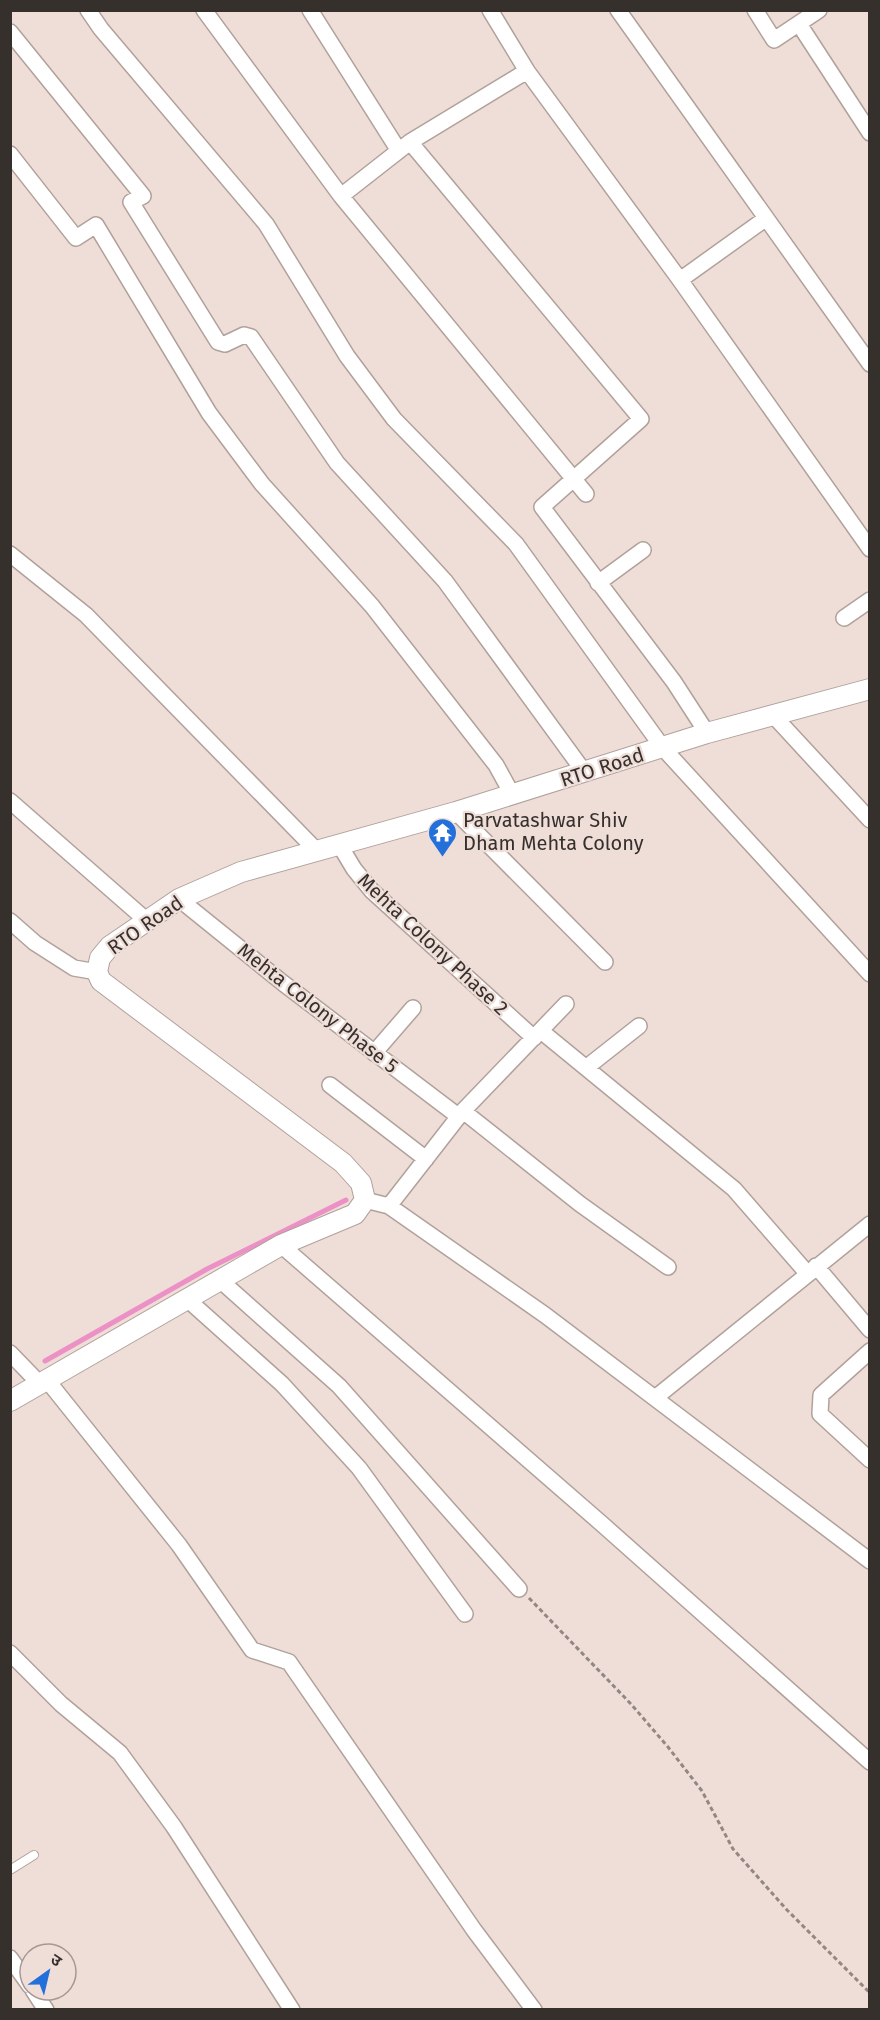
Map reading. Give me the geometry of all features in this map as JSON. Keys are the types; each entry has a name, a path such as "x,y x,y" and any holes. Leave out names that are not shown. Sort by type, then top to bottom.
{"street":[{"path":"88,10 101,29 266,224 346,356 394,418 516,544 663,748 870,974"},
{"path":"204,10 340,196 586,494"},
{"path":"310,10 405,147 641,419 542,507 674,682 707,733"},
{"path":"490,10 527,71 680,280 870,549"},
{"path":"618,10 870,364"},
{"path":"755,10 774,40 819,10"},
{"path":"799,24 867,125"},
{"path":"10,32 143,196 131,202 218,342 225,344 244,335 251,337 337,463 445,581 585,773"},
{"path":"340,196 405,147 527,71"},
{"path":"10,154 76,238 96,225 209,413 262,484 372,606 496,765 513,796"},
{"path":"680,280 765,219"},
{"path":"598,583 643,550"},
{"path":"10,554 86,615 316,850"},
{"path":"844,618 870,600"},
{"name":"RTO Road","path":"364,1200 361,1183 343,1163 101,981 97,972 100,958 110,946 179,899 241,872 513,796 707,733 870,688"},
{"path":"772,714 870,820"},
{"path":"10,801 146,920"},
{"path":"456,812 605,962"},
{"name":"Mehta Colony Phase 2","path":"339,844 354,869 372,891 538,1035 587,1067 734,1189 870,1330"},
{"name":"Mehta Colony Phase 5","path":"179,899 374,1053 668,1267"},
{"path":"10,921 35,943 74,968 97,972"},
{"path":"389,1206 460,1114 566,1004"},
{"path":"374,1053 413,1008"},
{"path":"587,1067 639,1026"},
{"path":"330,1085 426,1159"},
{"path":"10,1401 281,1245 355,1214 364,1200 389,1206 545,1315 870,1561"},
{"path":"655,1398 870,1224"},
{"path":"281,1245 602,1524 870,1762"},
{"path":"221,1281 339,1386 519,1589"},
{"path":"187,1299 282,1384 358,1468 465,1614"},
{"path":"870,1350 821,1395 820,1414 870,1460"},
{"path":"10,1353 43,1382 179,1545 252,1650 289,1662 474,1930 534,2010"},
{"path":"10,1653 61,1704 120,1753 174,1827 292,2010"}],"lane":[{"path":"10,1870 34,1855"}],"path":[{"path":"519,1589 543,1610 631,1704 702,1791 733,1850 787,1910 870,1993"}],"waterway":[{"path":"45,1361 207,1269 346,1200"}],"place":[{"name":"Parvatashwar Shiv Dham Mehta Colony","path":"442,858"}]}
